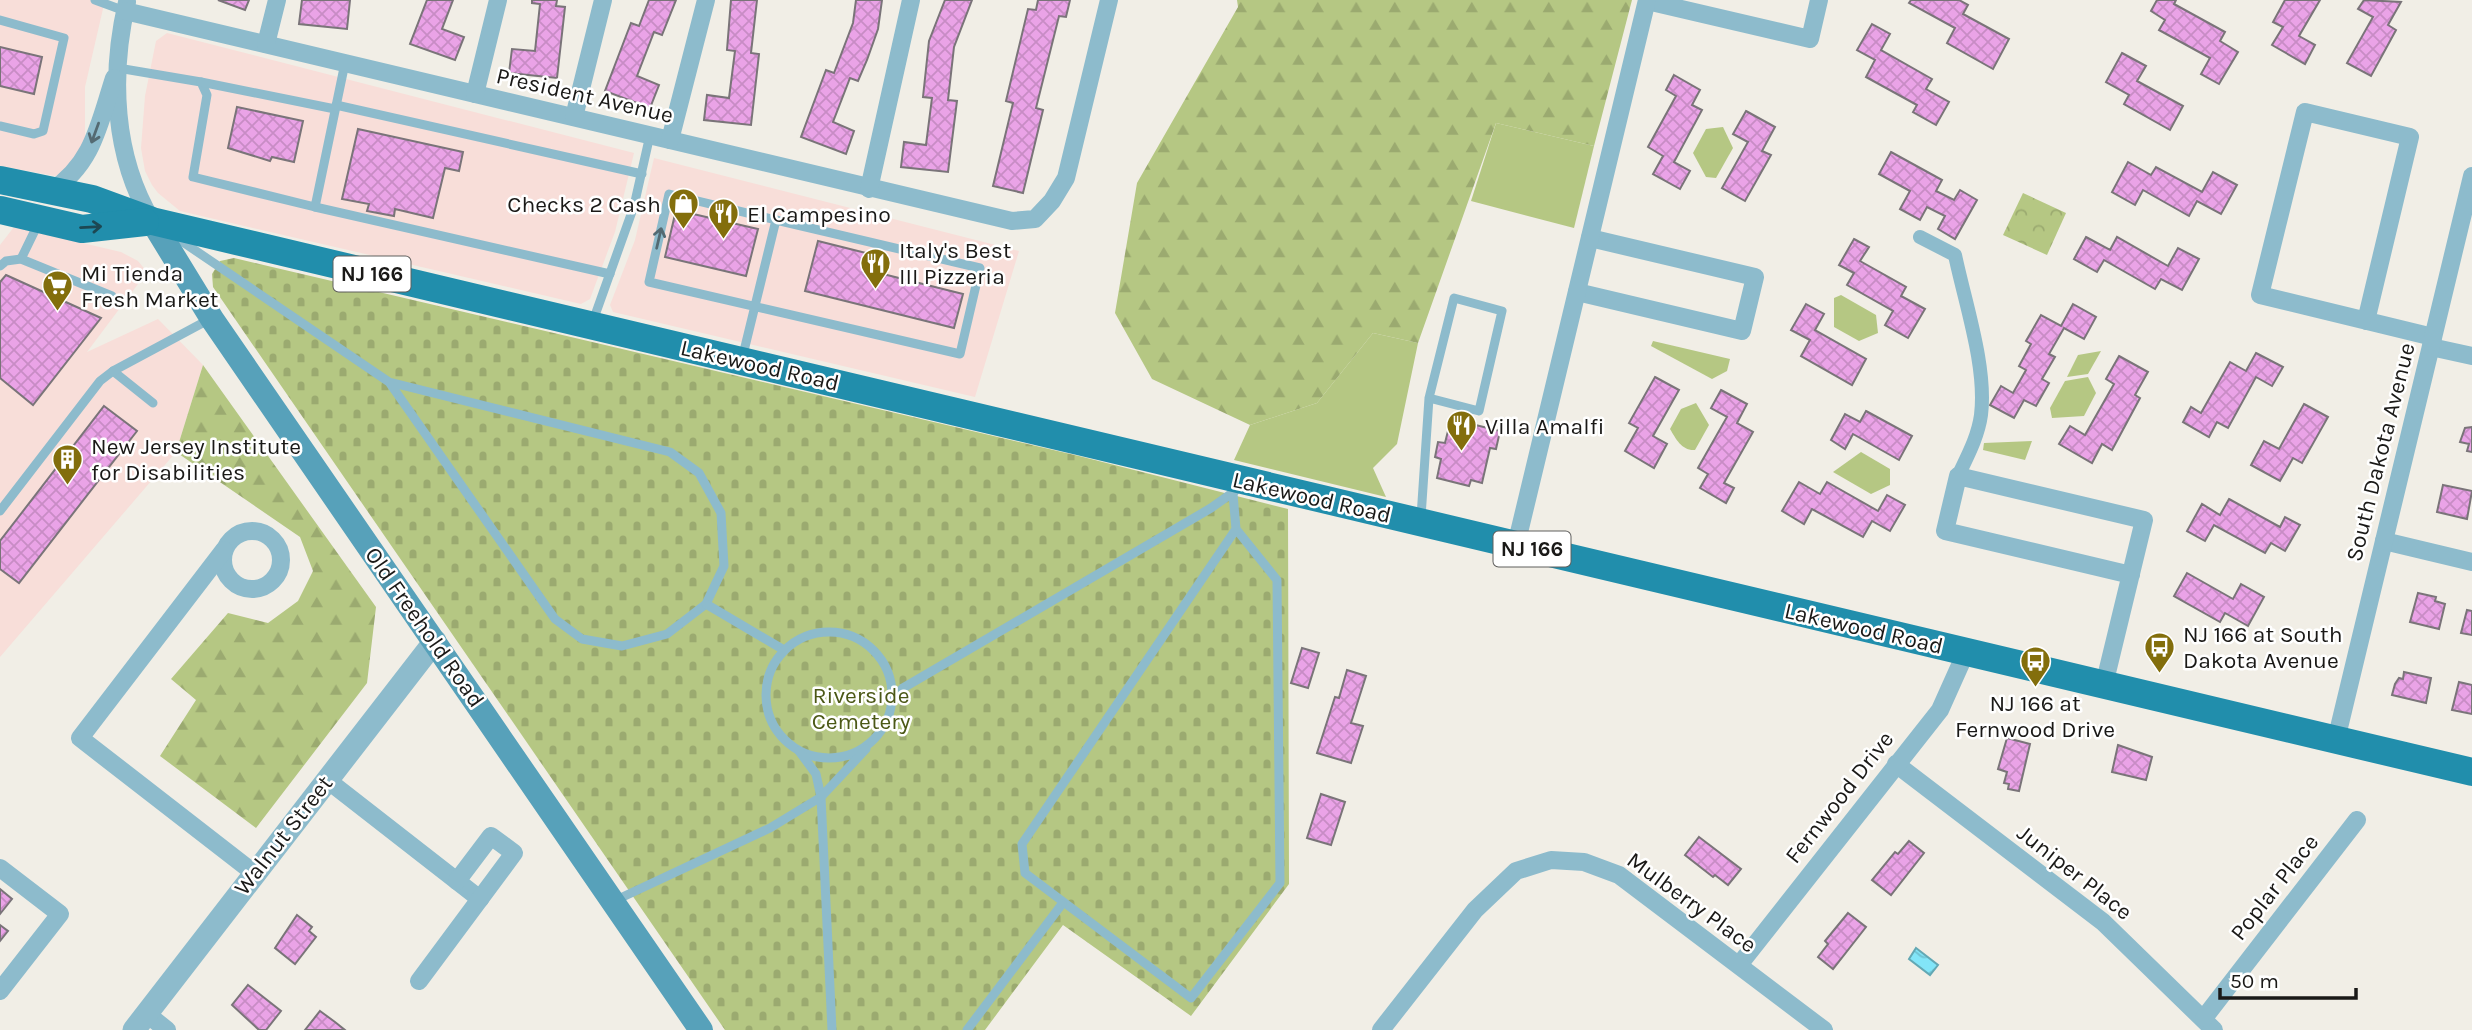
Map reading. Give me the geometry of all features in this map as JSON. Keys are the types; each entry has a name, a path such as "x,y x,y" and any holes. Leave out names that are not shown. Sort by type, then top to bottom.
{"main road":[{"name":"Lakewood Road","path":"0,180 92,199 152,222 742,360 1237,487 1421,523 2472,772"},
{"name":"Lakewood Road","path":"0,210 82,229 152,222"},
{"name":"Old Freehold Road","path":"152,222 212,318 701,1030"}],"street":[{"path":"266,44 277,0"},
{"path":"475,94 498,0"},
{"path":"574,117 603,0"},
{"path":"670,140 706,0"},
{"path":"869,189 911,0"},
{"name":"President Avenue","path":"126,6 266,44 1012,221 1035,219 1052,201 1066,178 1110,0"},
{"path":"1516,545 1647,0 1810,39 1819,0"},
{"path":"126,6 118,68 120,140 134,191 152,222"},
{"path":"51,191 71,178 83,164 118,68"},
{"path":"2366,321 2410,137 2305,112 2260,295 2366,321 2472,356"},
{"name":"South Dakota Avenue","path":"2336,740 2472,176"},
{"path":"1920,237 1955,255 1981,376 1981,416 1971,449 1958,476 1945,531 2131,575"},
{"path":"1577,292 1742,331 1755,277 1590,238"},
{"path":"1958,476 2144,520 2104,685"},
{"path":"2384,541 2472,562"},
{"path":"225,550 80,738 254,873"},
{"name":"Walnut Street","path":"140,1022 435,641"},
{"name":"Fernwood Drive","path":"1738,965 1940,710 1966,652"},
{"name":"Juniper Place","path":"1896,764 2103,922 2209,1024"},
{"path":"326,779 480,899"},
{"name":"Poplar Place","path":"2209,1024 2357,820"},
{"path":"419,981 514,853 491,836 457,881"},
{"name":"Mulberry Place","path":"1381,1030 1475,909 1516,871 1551,860 1584,862 1619,876 1824,1030"},
{"path":"0,868 60,914 0,991"},
{"path":"140,1022 167,1030"}],"lane":[{"path":"95,0 126,6"},
{"path":"0,20 64,38 43,131 34,134 0,126"},
{"path":"315,206 345,63"},
{"path":"118,68 336,107 642,174"},
{"path":"201,82 207,95 193,177 610,274"},
{"path":"592,326 642,174 650,135"},
{"path":"669,194 980,268 960,354 755,307 649,282 669,194"},
{"path":"21,259 41,220"},
{"path":"742,360 776,220"},
{"path":"152,222 389,382 670,452 699,473 721,513 724,566 706,604 667,635 622,646 582,639 555,619 389,382"},
{"path":"0,266 6,261 21,259 112,296"},
{"path":"1421,523 1429,398 1454,298 1502,311 1479,411 1429,398"},
{"path":"0,511 100,381 113,371 212,318"},
{"path":"113,371 153,403"},
{"path":"1236,529 1277,580 1275,616 1280,884 1191,998 1062,904 1025,873 1022,844 1236,529 1237,487"},
{"path":"893,698 903,688 1237,487"},
{"path":"706,604 784,650"},
{"path":"613,902 771,828 821,797 877,737 888,719 893,698 886,667 865,642 845,633 823,632 802,638 784,650 772,668 766,687 767,706 773,724 783,739 799,751 817,774 821,797 832,1030"},
{"path":"799,751 822,758 846,756 861,750 877,737"},
{"path":"967,1030 1062,904"}],"shaded area":[{"path":"0,0 105,0 85,87 85,147 67,171 55,176 0,166"},
{"path":"167,33 634,153 615,232 590,299 581,304 180,211 152,185 145,171 141,148 145,96 156,41"},
{"path":"654,158 1019,251 975,397 613,312 610,305 635,240"},
{"path":"14,227 121,252 138,261 147,272 87,352 158,319 203,365 176,452 0,657 0,245"}],"green space":[{"path":"1237,0 1632,0 1594,146 1496,123 1418,343 1373,333 1317,403 1250,425 1152,379 1115,313 1137,183 1238,7"},
{"path":"1496,123 1594,146 1574,228 1471,201"},
{"path":"1723,127 1733,148 1716,178 1706,177 1693,153 1706,129"},
{"path":"2023,193 2066,213 2047,255 2003,235"},
{"name":"Riverside Cemetery","path":"234,258 1079,456 1288,509 1289,884 1191,1016 1063,925 985,1030 725,1030 213,287 212,274 220,261"},
{"path":"1841,295 1876,315 1878,333 1859,341 1834,327 1834,298"},
{"path":"1373,333 1418,343 1397,444 1373,468 1386,497 1234,460 1250,425 1317,403"},
{"path":"1653,341 1730,359 1727,371 1712,379 1651,346"},
{"path":"2101,351 2088,374 2067,377 2078,355"},
{"path":"203,365 376,607 367,683 256,828 160,756 196,700 171,679 228,613 268,623 298,601 313,571 300,537 176,452"},
{"path":"2088,377 2096,393 2084,416 2052,418 2050,408 2065,381"},
{"path":"1696,403 1709,425 1695,450 1690,450 1680,444 1670,429 1681,409"},
{"path":"2032,441 2025,460 1983,450 1984,443"},
{"path":"1861,452 1890,469 1890,485 1871,494 1833,472"}],"water":[{"path":"1916,948 1938,965 1930,975 1909,959"}],"building":[{"path":"218,0 249,0 245,10"},
{"path":"302,0 350,0 347,29 299,24"},
{"path":"427,0 453,0 442,29 464,37 455,60 410,44"},
{"path":"532,0 557,0 556,6 565,7 557,78 509,73 512,49 535,51 540,4 532,3"},
{"path":"649,0 676,0 662,35 654,32 637,76 659,85 650,108 605,91 631,23 639,26"},
{"path":"731,0 757,0 751,53 759,54 751,125 704,120 707,95 729,98 735,51 727,50"},
{"path":"856,0 882,0 878,29 867,60 858,81 850,78 833,122 854,131 846,154 801,137 826,70 834,73 853,23"},
{"path":"945,0 972,0 954,47 948,100 957,101 948,172 901,167 904,142 926,145 932,98 923,97 929,41"},
{"path":"1038,0 1070,0 1066,17 1059,16 1036,108 1043,110 1023,193 993,186 1013,103 1006,101 1028,9 1036,10"},
{"path":"1911,0 1959,0 1968,5 1963,14 2009,39 1993,69 1947,43 1955,28 1909,3"},
{"path":"2157,0 2176,0 2174,4 2225,32 2220,41 2238,52 2219,84 2201,74 2210,58 2159,30 2165,20 2151,11"},
{"path":"2285,0 2320,0 2299,36 2315,45 2305,64 2272,45 2283,27 2273,22"},
{"path":"2364,0 2401,2 2388,25 2396,30 2371,76 2347,63 2373,17 2358,9"},
{"path":"1872,24 1890,34 1881,50 1932,79 1926,89 1949,102 1936,125 1913,112 1917,105 1866,77 1875,60 1857,50"},
{"path":"0,47 42,57 34,94 0,86"},
{"path":"2122,53 2146,66 2137,81 2183,106 2170,130 2124,104 2129,95 2106,82"},
{"path":"1674,75 1700,90 1692,105 1702,110 1674,162 1690,171 1680,189 1653,174 1663,156 1648,147 1676,96 1666,90"},
{"path":"237,107 303,121 294,162 272,157 270,161 228,148"},
{"path":"1746,111 1775,127 1762,151 1771,155 1745,201 1722,188 1748,142 1733,134"},
{"path":"358,129 463,152 459,171 445,168 433,218 395,209 394,216 367,211 369,204 342,199"},
{"path":"1891,152 1942,180 1936,191 1954,200 1960,190 1977,200 1955,239 1938,229 1945,216 1927,207 1920,220 1900,209 1910,191 1879,174"},
{"path":"2128,162 2151,175 2156,167 2202,192 2213,172 2237,185 2221,214 2197,201 2189,216 2143,190 2135,205 2112,192"},
{"path":"676,210 758,229 746,276 665,257"},
{"path":"2086,237 2110,250 2117,237 2168,266 2178,248 2199,259 2182,290 2161,279 2155,289 2104,260 2097,272 2074,259"},
{"path":"1854,239 1869,247 1860,261 1906,287 1901,296 1925,309 1908,338 1885,325 1893,311 1847,285 1854,273 1839,265"},
{"path":"818,241 866,253 863,269 963,294 954,328 805,291"},
{"path":"6,275 101,318 33,405 0,378 0,282"},
{"path":"1806,304 1824,314 1815,330 1866,359 1852,385 1801,356 1810,340 1791,330"},
{"path":"2073,304 2096,317 2084,339 2064,328 2049,354 2055,357 2042,379 2049,383 2036,406 2024,400 2014,418 1990,405 2001,386 2013,393 2026,370 2019,366 2031,344 2026,341 2041,315 2061,326"},
{"path":"2256,353 2283,367 2272,386 2256,377 2228,428 2217,422 2209,437 2183,422 2191,407 2201,413 2230,362 2246,371"},
{"path":"2119,356 2148,372 2135,395 2140,398 2112,450 2102,444 2092,463 2059,444 2070,426 2085,435 2114,384 2106,379"},
{"path":"1655,377 1679,390 1653,436 1667,444 1654,468 1625,451 1638,428 1629,423"},
{"path":"1721,390 1747,404 1737,423 1753,432 1724,483 1734,488 1726,503 1700,488 1708,474 1698,468 1727,417 1711,408"},
{"path":"2304,404 2328,417 2302,463 2293,458 2280,481 2251,465 2264,441 2279,449"},
{"name":"New Jersey Institute for Disabilities","path":"104,406 137,431 19,583 0,569 0,541"},
{"path":"1866,411 1912,436 1899,460 1853,434 1845,449 1831,440 1845,414 1860,422"},
{"name":"Villa Amalfi","path":"1451,419 1500,431 1496,449 1490,448 1482,483 1471,480 1469,486 1437,478 1441,459 1435,457 1438,442 1445,443"},
{"path":"2472,427 2472,452 2467,451 2469,444 2460,442 2465,428"},
{"path":"1799,482 1820,494 1827,482 1878,511 1887,495 1905,505 1890,531 1872,521 1863,537 1812,509 1804,524 1782,511"},
{"path":"2443,485 2472,491 2467,519 2437,512"},
{"path":"2229,499 2280,527 2285,517 2300,525 2285,551 2271,543 2265,553 2214,525 2205,541 2187,531 2202,504 2220,515"},
{"path":"2187,573 2233,599 2241,584 2264,597 2248,626 2225,613 2220,622 2174,596"},
{"path":"2418,593 2436,597 2435,601 2445,604 2439,629 2410,622"},
{"path":"2467,610 2472,611 2472,635 2461,633"},
{"path":"1302,648 1319,653 1308,688 1291,683"},
{"path":"1347,670 1366,676 1351,723 1363,726 1351,763 1317,753 1335,697 1339,698"},
{"path":"2404,672 2431,678 2426,703 2392,695 2395,684 2399,678 2403,679"},
{"path":"2459,682 2472,685 2472,714 2452,710"},
{"path":"2007,738 2030,744 2019,791 2008,789 2009,784 2004,783 2007,772 1998,769"},
{"path":"2118,745 2152,757 2146,780 2112,772"},
{"path":"1321,794 1345,802 1331,845 1307,838"},
{"path":"1699,837 1741,869 1728,885 1685,855"},
{"path":"1909,841 1924,853 1891,895 1872,880 1895,852 1898,854"},
{"path":"0,889 12,899 0,914"},
{"path":"1848,913 1866,927 1833,969 1818,957 1828,944 1825,941"},
{"path":"297,915 312,927 309,931 316,937 295,964 275,948"},
{"path":"0,925 8,931 0,941"},
{"path":"248,985 281,1011 266,1030 259,1030 232,1005"},
{"path":"320,1011 335,1022 345,1030 305,1030"}],"place":[{"name":"Checks 2 Cash","path":"684,231"},
{"name":"El Campesino","path":"724,241"},
{"name":"Italy's Best III Pizzeria","path":"876,290"},
{"name":"Mi Tienda Fresh Market","path":"58,313"},
{"name":"Villa Amalfi","path":"1462,453"},
{"name":"New Jersey Institute for Disabilities","path":"68,486"},
{"name":"NJ 166 at South Dakota Avenue","path":"2160,674"},
{"name":"NJ 166 at Fernwood Drive","path":"2035,689"}]}
